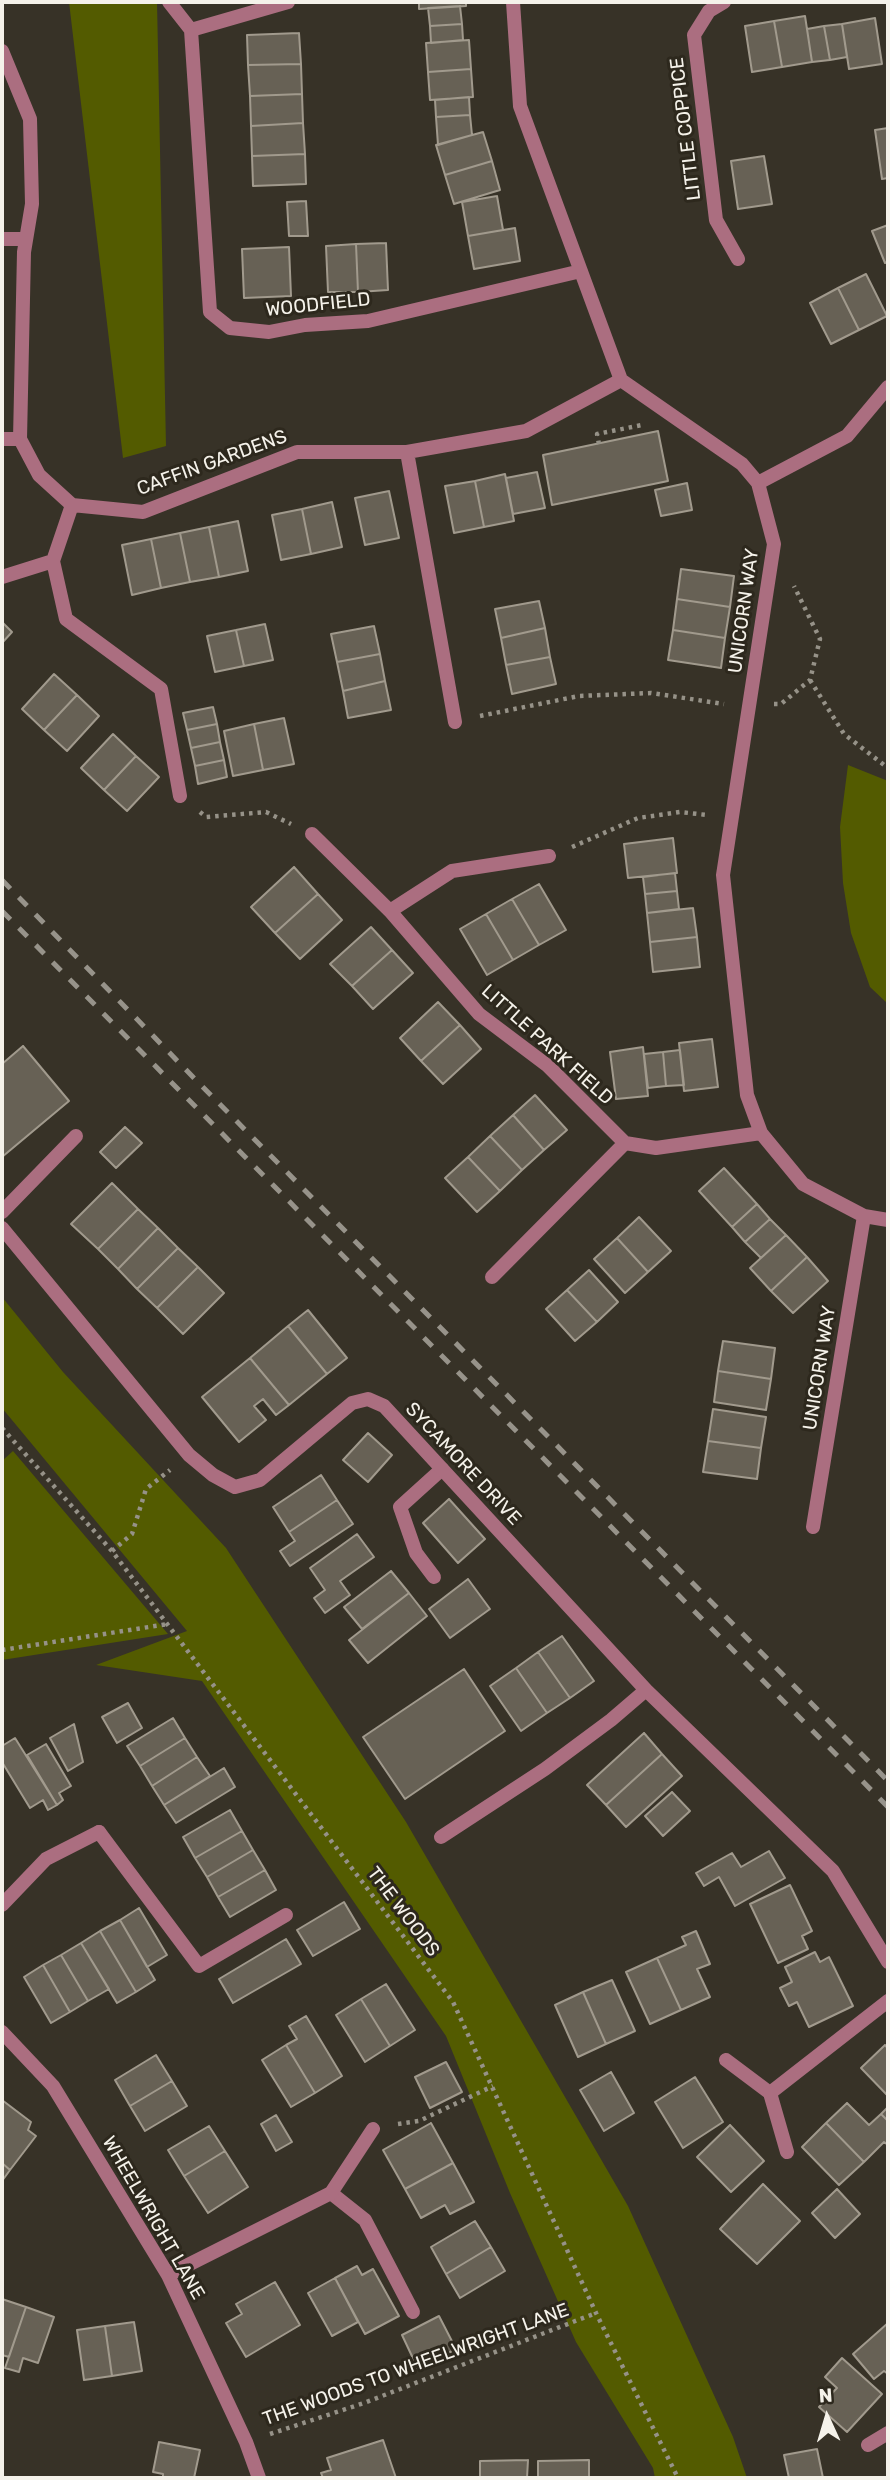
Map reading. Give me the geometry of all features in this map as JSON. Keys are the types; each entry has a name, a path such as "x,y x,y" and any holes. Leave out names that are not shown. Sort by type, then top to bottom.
{"street":[{"path":"169,2 191,30 288,2"},
{"path":"513,2 520,106 621,380"},
{"name":"LITTLE COPPICE","path":"724,2 709,11 694,36 716,220 738,259"},
{"name":"WOODFIELD","path":"191,30 210,312 230,328 269,332 305,325 368,321 581,271"},
{"path":"2,51 30,119 32,204 24,252 20,439 40,475 72,505 53,561 66,619 161,689 180,796"},
{"path":"2,239 26,239"},
{"name":"UNICORN WAY","path":"621,380 743,464 758,483 774,544 723,875 747,1095 761,1133 803,1184 864,1216 888,1220"},
{"name":"CAFFIN GARDENS","path":"72,505 143,512 298,452 407,452 526,431 621,380"},
{"path":"758,483 847,436 888,387"},
{"path":"2,439 20,439"},
{"path":"407,452 455,722"},
{"path":"2,576 53,561"},
{"name":"LITTLE PARK FIELD","path":"312,834 390,911 480,1014 548,1066 625,1143"},
{"path":"390,911 452,871 549,856"},
{"path":"492,1277 625,1143 656,1148 761,1133"},
{"path":"2,1212 76,1136"},
{"name":"UNICORN WAY","path":"813,1527 864,1216"},
{"name":"SYCAMORE DRIVE","path":"2,1228 189,1455 213,1475 235,1487 260,1480 352,1403 368,1399 384,1406 646,1690 833,1871 888,1962"},
{"path":"434,1577 416,1553 400,1507 442,1469"},
{"path":"441,1837 556,1761 646,1690"},
{"path":"2,1905 46,1859 99,1832 199,1966 286,1915"},
{"path":"770,2093 888,2001"},
{"name":"WHEELWRIGHT LANE","path":"2,2032 52,2086 168,2276 246,2442 259,2478"},
{"path":"726,2060 770,2093 787,2151"},
{"path":"168,2276 331,2193 373,2129"},
{"path":"331,2193 365,2220 413,2312"},
{"path":"868,2445 888,2433"}],"path":[{"path":"599,444 597,434 677,418"},
{"path":"455,722 579,696 651,693 749,707 780,704 810,680 820,639 774,544"},
{"path":"810,680 844,734 888,768"},
{"path":"180,796 206,817 266,812 312,834"},
{"path":"549,856 638,818 680,812 732,818"},
{"name":"THE WOODS","path":"2,1428 112,1551 453,2001 596,2313 678,2478"},
{"path":"112,1551 132,1534 146,1489 189,1455"},
{"path":"2,1650 168,1624"},
{"path":"373,2129 419,2121 494,2086"},
{"name":"THE WOODS TO WHEELWRIGHT LANE","path":"246,2442 364,2403 596,2313"}],"green space":[{"path":"69,2 157,2 166,446 123,458"},
{"path":"848,765 888,781 888,1004 870,987 851,933 843,883 840,827"},
{"path":"2,1297 63,1372 226,1548 406,1822 628,2206 733,2437 747,2478 655,2478 653,2468 576,2342 510,2193 446,2036 202,1681 96,1665 187,1631 2,1408"},
{"path":"13,1451 168,1634 2,1660 2,1461"}],"building":[{"path":"419,2 466,2 466,6 419,9"},
{"path":"460,6 462,24 430,26 428,8"},
{"path":"805,16 812,62 782,67 774,21"},
{"path":"875,18 882,64 849,69 842,24"},
{"path":"774,21 782,67 752,72 745,26"},
{"path":"462,24 463,40 431,43 430,26"},
{"path":"842,24 847,57 830,60 824,26"},
{"path":"824,26 830,60 812,62 807,29"},
{"path":"299,33 301,64 248,65 247,35"},
{"path":"469,40 471,69 428,72 426,43"},
{"path":"301,64 302,94 250,96 248,65"},
{"path":"471,69 473,97 430,100 428,72"},
{"path":"302,94 303,123 251,126 250,96"},
{"path":"469,97 470,115 436,117 435,100"},
{"path":"470,115 472,135 438,145 436,117"},
{"path":"303,123 305,154 252,156 251,126"},
{"path":"888,128 888,178 882,179 875,130"},
{"path":"483,132 492,161 445,175 436,145"},
{"path":"305,154 306,184 253,186 252,156"},
{"path":"764,156 772,204 738,209 731,161"},
{"path":"492,161 500,190 454,204 445,175"},
{"path":"497,196 503,230 468,236 462,202"},
{"path":"306,201 308,236 289,236 287,202"},
{"path":"888,225 888,262 885,263 872,231"},
{"path":"515,228 520,261 474,269 468,236"},
{"path":"386,243 388,290 358,292 356,244"},
{"path":"356,244 358,292 328,292 326,246"},
{"path":"289,247 291,296 244,298 242,249"},
{"path":"866,274 887,316 859,330 838,288"},
{"path":"838,288 859,330 831,344 810,303"},
{"path":"658,431 668,481 552,505 543,455"},
{"path":"537,472 545,508 513,514 506,478"},
{"path":"505,474 514,521 484,527 475,481"},
{"path":"475,481 484,527 454,533 445,486"},
{"path":"687,483 692,510 661,516 655,490"},
{"path":"389,491 399,538 365,545 355,498"},
{"path":"332,502 342,547 311,554 302,509"},
{"path":"302,509 311,554 281,560 272,515"},
{"path":"238,521 248,571 219,577 209,527"},
{"path":"209,527 219,577 190,582 180,533"},
{"path":"180,533 190,582 161,588 151,539"},
{"path":"151,539 161,588 132,595 122,545"},
{"path":"681,569 734,576 730,607 677,599"},
{"path":"677,599 730,607 725,638 673,630"},
{"path":"539,601 545,628 501,638 495,609"},
{"path":"2,622 12,632 2,643"},
{"path":"265,624 273,660 244,666 236,630"},
{"path":"374,626 380,654 337,662 331,634"},
{"path":"545,628 550,657 506,665 501,638"},
{"path":"236,630 244,666 215,672 207,636"},
{"path":"673,630 725,638 721,668 668,660"},
{"path":"380,654 385,681 343,691 337,662"},
{"path":"550,657 556,684 512,694 506,665"},
{"path":"54,674 77,695 44,730 22,709"},
{"path":"385,681 391,710 348,718 343,691"},
{"path":"77,695 99,716 67,751 44,730"},
{"path":"213,707 217,724 187,730 183,713"},
{"path":"284,718 294,764 263,770 254,724"},
{"path":"217,724 220,742 191,748 187,730"},
{"path":"254,724 263,770 233,776 224,731"},
{"path":"113,734 136,756 104,790 81,768"},
{"path":"220,742 224,760 195,766 191,748"},
{"path":"136,756 159,777 127,811 104,790"},
{"path":"224,760 227,777 198,784 195,766"},
{"path":"673,838 677,873 628,878 624,844"},
{"path":"294,867 318,894 275,933 251,907"},
{"path":"675,873 677,891 645,894 643,877"},
{"path":"539,884 566,930 539,945 512,899"},
{"path":"677,891 679,909 647,913 645,894"},
{"path":"318,894 342,920 300,959 275,933"},
{"path":"512,899 539,945 513,960 486,914"},
{"path":"693,908 697,937 650,942 647,913"},
{"path":"486,914 513,960 487,975 460,929"},
{"path":"371,927 392,950 352,986 330,964"},
{"path":"697,937 700,967 653,972 650,942"},
{"path":"392,950 413,973 373,1009 352,986"},
{"path":"438,1002 460,1025 421,1061 400,1038"},
{"path":"460,1025 481,1049 443,1084 421,1061"},
{"path":"712,1039 718,1087 684,1091 679,1043"},
{"path":"23,1046 69,1101 2,1157 2,1064"},
{"path":"643,1047 648,1096 616,1099 610,1052"},
{"path":"680,1050 684,1085 666,1086 663,1052"},
{"path":"663,1052 666,1086 648,1088 644,1054"},
{"path":"535,1095 567,1130 544,1150 513,1115"},
{"path":"513,1115 544,1150 522,1170 490,1136"},
{"path":"125,1127 142,1143 116,1168 100,1152"},
{"path":"490,1136 522,1170 500,1191 468,1157"},
{"path":"468,1157 500,1191 477,1212 445,1178"},
{"path":"724,1168 757,1204 732,1227 699,1191"},
{"path":"112,1183 138,1209 98,1249 71,1224"},
{"path":"757,1204 770,1219 745,1242 732,1227"},
{"path":"138,1209 158,1228 118,1269 98,1249"},
{"path":"639,1217 671,1251 648,1272 617,1238"},
{"path":"770,1219 786,1235 761,1258 745,1242"},
{"path":"158,1228 178,1248 137,1289 118,1269"},
{"path":"786,1235 807,1257 771,1291 750,1268"},
{"path":"617,1238 648,1272 625,1293 594,1259"},
{"path":"178,1248 198,1267 157,1308 137,1289"},
{"path":"807,1257 828,1281 793,1313 771,1291"},
{"path":"198,1267 224,1293 183,1334 157,1308"},
{"path":"589,1270 618,1302 597,1322 567,1290"},
{"path":"567,1290 597,1322 575,1341 546,1309"},
{"path":"308,1310 347,1358 327,1374 288,1326"},
{"path":"288,1326 327,1374 289,1405 250,1358"},
{"path":"723,1341 775,1348 771,1379 718,1371"},
{"path":"250,1358 289,1405 276,1415 263,1399 254,1406 266,1420 239,1442 202,1397"},
{"path":"718,1371 771,1379 766,1410 714,1402"},
{"path":"713,1409 766,1417 761,1448 708,1441"},
{"path":"368,1433 392,1455 368,1482 343,1460"},
{"path":"708,1441 761,1448 757,1479 703,1472"},
{"path":"321,1475 337,1500 289,1532 273,1507"},
{"path":"449,1499 485,1539 458,1563 423,1523"},
{"path":"337,1500 353,1524 290,1566 280,1551 295,1541 289,1532"},
{"path":"357,1534 374,1557 340,1581 350,1595 325,1613 314,1598 325,1590 310,1568"},
{"path":"391,1571 409,1593 362,1629 344,1607"},
{"path":"468,1579 490,1609 450,1638 429,1609"},
{"path":"409,1593 427,1616 368,1663 349,1640"},
{"path":"562,1636 594,1681 570,1698 538,1652"},
{"path":"538,1652 570,1698 547,1713 516,1668"},
{"path":"516,1668 547,1713 521,1731 490,1686"},
{"path":"464,1669 505,1731 405,1799 363,1737"},
{"path":"128,1703 142,1728 117,1743 102,1717"},
{"path":"173,1718 185,1738 140,1766 127,1746"},
{"path":"74,1724 83,1762 68,1771 50,1738"},
{"path":"644,1733 662,1754 606,1805 587,1785"},
{"path":"15,1738 57,1805 48,1810 43,1800 30,1808 2,1762 2,1746"},
{"path":"185,1738 197,1757 152,1786 140,1766"},
{"path":"46,1744 71,1786 59,1793 63,1800 57,1805 27,1755"},
{"path":"662,1754 682,1776 626,1827 606,1805"},
{"path":"197,1757 210,1776 164,1805 152,1786"},
{"path":"224,1768 235,1787 176,1823 164,1805"},
{"path":"672,1792 690,1811 663,1836 645,1816"},
{"path":"230,1810 242,1831 195,1858 183,1837"},
{"path":"242,1831 253,1850 207,1877 195,1858"},
{"path":"253,1850 265,1870 218,1897 207,1877"},
{"path":"769,1851 785,1878 735,1906 719,1877 704,1886 696,1873 732,1853 741,1867"},
{"path":"265,1870 276,1890 230,1917 218,1897"},
{"path":"790,1885 812,1931 802,1936 808,1949 778,1963 750,1904"},
{"path":"344,1902 360,1929 313,1956 297,1930"},
{"path":"139,1908 167,1955 147,1967 120,1920"},
{"path":"120,1920 155,1980 136,1992 100,1931"},
{"path":"100,1931 136,1992 117,2003 81,1943"},
{"path":"696,1931 710,1964 697,1969 710,1997 681,2010 657,1958 686,1945 682,1937"},
{"path":"286,1939 301,1964 233,2003 219,1979"},
{"path":"81,1943 109,1989 88,2001 61,1955"},
{"path":"815,1952 820,1962 829,1957 853,2006 809,2027 797,2002 789,2006 780,1988 792,1982 785,1967"},
{"path":"61,1955 88,2001 70,2012 43,1965"},
{"path":"657,1958 681,2010 650,2024 626,1972"},
{"path":"43,1965 70,2012 51,2023 24,1977"},
{"path":"612,1980 635,2031 606,2044 583,1992"},
{"path":"386,1984 415,2030 390,2046 361,1999"},
{"path":"583,1992 606,2044 578,2057 555,2005"},
{"path":"361,1999 390,2046 365,2062 336,2015"},
{"path":"306,2016 342,2076 315,2093 286,2045 297,2039 289,2026"},
{"path":"286,2045 315,2093 291,2107 262,2060"},
{"path":"885,2045 888,2049 888,2096 861,2068"},
{"path":"156,2055 172,2081 130,2106 115,2080"},
{"path":"446,2062 462,2092 430,2108 415,2077"},
{"path":"611,2072 634,2113 604,2131 580,2090"},
{"path":"695,2077 723,2122 683,2148 655,2102"},
{"path":"172,2081 187,2106 145,2131 130,2106"},
{"path":"2,2100 31,2122 28,2130 36,2136 10,2170 2,2163"},
{"path":"847,2103 869,2125 881,2114 888,2121 888,2145 884,2142 864,2162 826,2123"},
{"path":"888,2107 888,2121 881,2114"},
{"path":"276,2115 292,2142 276,2151 261,2124"},
{"path":"431,2123 453,2163 405,2189 383,2150"},
{"path":"826,2123 864,2162 839,2185 802,2147"},
{"path":"730,2125 764,2161 731,2192 697,2157"},
{"path":"209,2126 225,2151 184,2176 168,2150"},
{"path":"225,2151 248,2187 208,2213 184,2176"},
{"path":"2,2163 10,2170 2,2181"},
{"path":"453,2163 474,2202 450,2214 445,2205 421,2218 405,2189"},
{"path":"763,2184 800,2221 757,2264 720,2229"},
{"path":"837,2189 860,2214 835,2238 812,2213"},
{"path":"475,2221 491,2247 446,2274 431,2247"},
{"path":"491,2247 505,2271 460,2298 446,2274"},
{"path":"357,2266 362,2275 373,2269 399,2316 365,2334 335,2278"},
{"path":"335,2278 358,2322 332,2336 308,2293"},
{"path":"275,2282 300,2325 246,2357 226,2323 242,2314 236,2304"},
{"path":"2,2299 26,2307 9,2357 2,2355"},
{"path":"26,2307 54,2317 38,2363 23,2358 19,2372 5,2368"},
{"path":"439,2316 456,2349 418,2369 402,2335"},
{"path":"134,2322 142,2371 112,2376 105,2326"},
{"path":"888,2323 888,2374 884,2371 874,2379 853,2354"},
{"path":"105,2326 112,2376 84,2380 77,2330"},
{"path":"842,2358 882,2394 847,2432 819,2407 837,2388 825,2377"},
{"path":"383,2440 396,2478 323,2478 321,2473 331,2470 327,2458"},
{"path":"159,2442 200,2450 194,2478 163,2478 163,2474 153,2472"},
{"path":"817,2449 823,2478 789,2478 784,2455"},
{"path":"528,2460 527,2478 480,2478 480,2461"},
{"path":"589,2460 589,2478 538,2478 538,2461"}],"railway":[{"path":"2,880 888,1781"},
{"path":"2,911 888,1807"}]}
